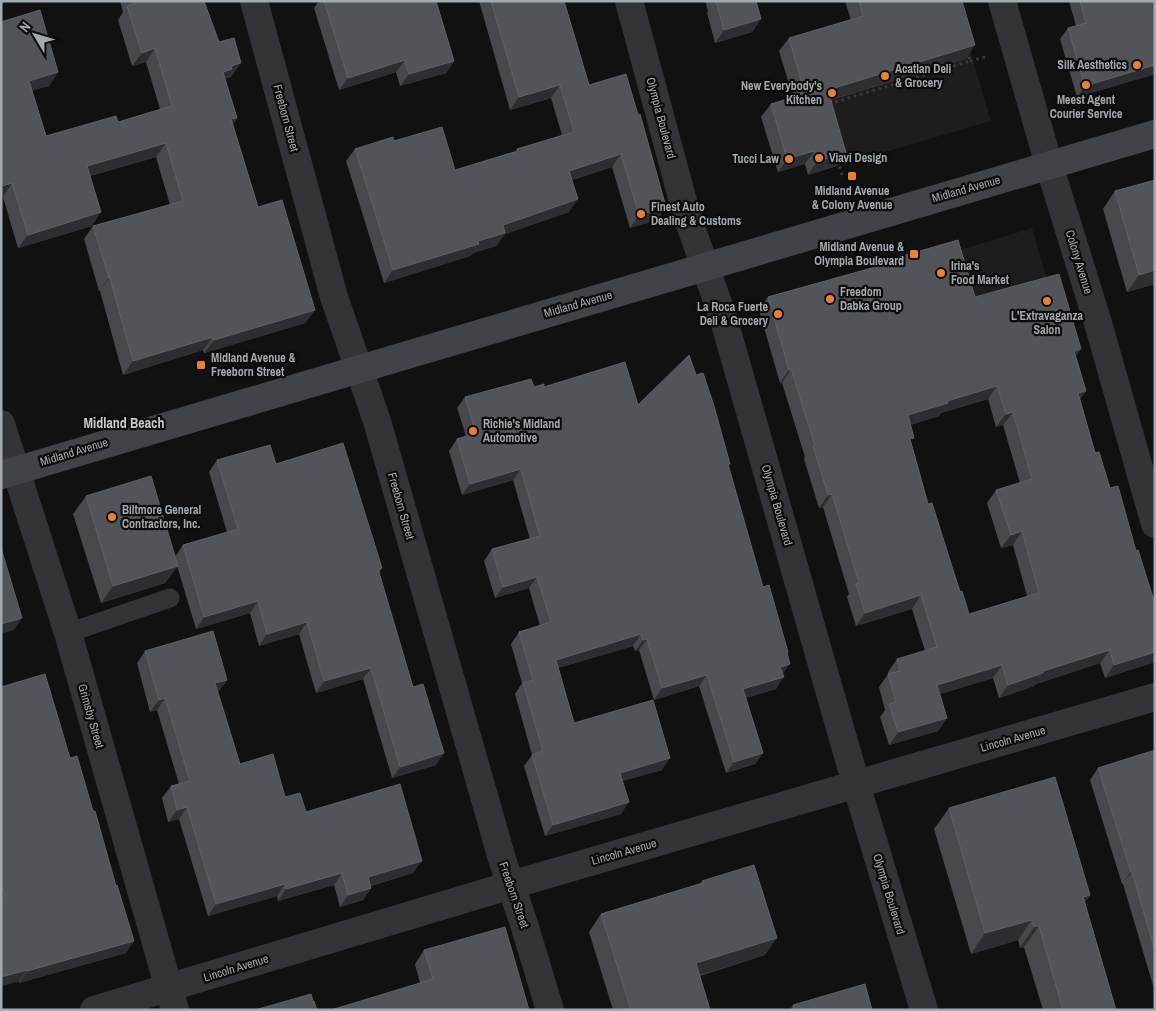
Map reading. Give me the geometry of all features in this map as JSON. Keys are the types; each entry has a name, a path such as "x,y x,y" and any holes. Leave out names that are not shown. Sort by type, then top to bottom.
{"main road":[{"name":"Midland Avenue","path":"8,472 1155,134"}],"street":[{"name":"Freeborn Street","path":"254,1 334,297 377,420 499,851 524,924 550,1010"},
{"name":"Olympia Boulevard","path":"629,1 688,216 729,335 856,784 924,1010"},
{"name":"Colony Avenue","path":"1002,1 1098,323 1155,524"},
{"name":"Grimsby Street","path":"1,424 8,472 68,633 172,999"},
{"name":"Lincoln Avenue","path":"94,1010 172,999 511,885 1155,697"}],"lane":[{"path":"68,633 170,598"}],"path":[{"path":"965,45 970,61"},
{"path":"822,107 985,57"},
{"path":"837,157 842,175"}],"shaded area":[{"path":"955,1 991,121 837,166 801,45"},
{"path":"1032,228 1047,280 996,397 954,252"}],"building":[{"path":"133,1 204,1 219,42 234,38 241,63 231,66 232,69 223,72 237,118 231,119 258,207 282,200 315,310 214,340 213,337 133,361 110,278 93,226 183,201 166,143 87,166 101,212 28,235 12,183 1,185 1,22 40,10 58,72 29,81 46,136 116,116 118,122 172,106 155,48 142,53 127,6 134,4"},
{"path":"324,1 436,1 454,61 409,74 405,60 348,78"},
{"path":"491,1 564,1 589,85 626,74 638,115 640,114 666,207 639,215 621,154 569,171 578,199 503,225 505,233 478,241 479,244 393,270 355,149 393,137 394,141 442,127 455,170 574,132 560,85 519,97"},
{"path":"716,1 756,1 761,19 724,30"},
{"path":"859,1 962,1 975,45 828,90 846,153 817,161 814,151 787,159 771,104 798,96 797,93 804,91 789,38 863,16"},
{"path":"1080,1 1155,1 1155,65 1085,86 1068,28 1086,23"},
{"path":"1155,180 1155,270 1139,275 1115,191"},
{"path":"958,240 975,297 1059,274 1081,349 1074,351 1086,391 1078,393 1095,453 1099,452 1110,488 1118,486 1136,551 1138,550 1155,604 1155,652 1114,665 1110,650 1043,671 1043,673 1008,685 1002,665 937,685 947,718 898,732 889,704 896,702 888,674 900,671 897,659 937,647 921,595 865,613 856,584 859,583 832,494 828,495 813,446 815,445 791,369 789,370 768,297 879,266 878,263","holes":["997,386 1006,414 1013,412 1032,479 996,490 1011,535 1022,531 1039,593 969,614 962,591 960,592 932,503 928,504 910,439 914,438 908,415"]},
{"path":"689,355 696,375 703,373 714,406 730,464 728,464 763,587 769,585 790,664 780,667 784,677 743,689 763,753 734,762 707,675 662,688 647,639 643,640 641,634 556,660 574,723 653,700 670,758 620,773 629,802 553,825 532,755 543,751 523,683 533,680 519,632 551,622 537,577 503,587 492,549 540,536 521,469 470,484 457,439 476,433 465,397 531,379 534,387 544,384 544,387 625,362 638,405"},
{"path":"343,443 382,568 378,569 413,687 423,684 444,753 400,767 371,668 324,681 307,622 267,634 258,601 204,617 183,545 238,529 217,460 270,445 276,464"},
{"path":"151,476 178,566 113,586 86,496"},
{"path":"1,548 22,618 1,624"},
{"path":"213,631 227,680 215,683 240,764 273,754 285,797 300,793 306,812 400,784 422,861 368,877 371,888 348,895 342,873 286,889 285,884 216,904 187,807 177,810 171,786 190,781 165,698 159,700 145,651"},
{"path":"45,674 70,758 77,756 134,941 1,977 1,898 5,897 1,886 1,687"},
{"path":"1155,750 1155,951 1132,872 1098,768"},
{"path":"1055,777 1090,895 1083,897 1116,1010 1063,1010 1039,926 1034,927 1032,920 985,933 949,808"},
{"path":"754,865 777,938 696,963 710,1010 631,1010 601,914 703,883 702,881"},
{"path":"505,927 529,1010 331,1010 433,979 424,950"},
{"path":"865,984 872,1010 795,1010 793,1005"},
{"path":"311,994 317,1010 255,1010"}],"place":[{"name":"Silk Aesthetics","path":"1137,65"},
{"name":"Acatlan Deli & Grocery","path":"885,76"},
{"name":"Meest Agent Courier Service","path":"1086,85"},
{"name":"New Everybody's Kitchen","path":"832,93"},
{"name":"Viavi Design","path":"819,158"},
{"name":"Tucci Law","path":"789,159"},
{"name":"Midland Avenue & Colony Avenue","path":"852,176"},
{"name":"Finest Auto Dealing & Customs","path":"641,214"},
{"name":"Midland Avenue & Olympia Boulevard","path":"914,254"},
{"name":"Irina's Food Market","path":"941,273"},
{"name":"Freedom Dabka Group","path":"830,299"},
{"name":"L'Extravaganza Salon","path":"1047,301"},
{"name":"La Roca Fuerte Deli & Grocery","path":"778,314"},
{"name":"Midland Avenue & Freeborn Street","path":"201,365"},
{"name":"Richie's Midland Automotive","path":"473,431"},
{"name":"Biltmore General Contractors, Inc.","path":"112,517"}],"district":[{"name":"Midland Beach","path":"124,423"}]}
